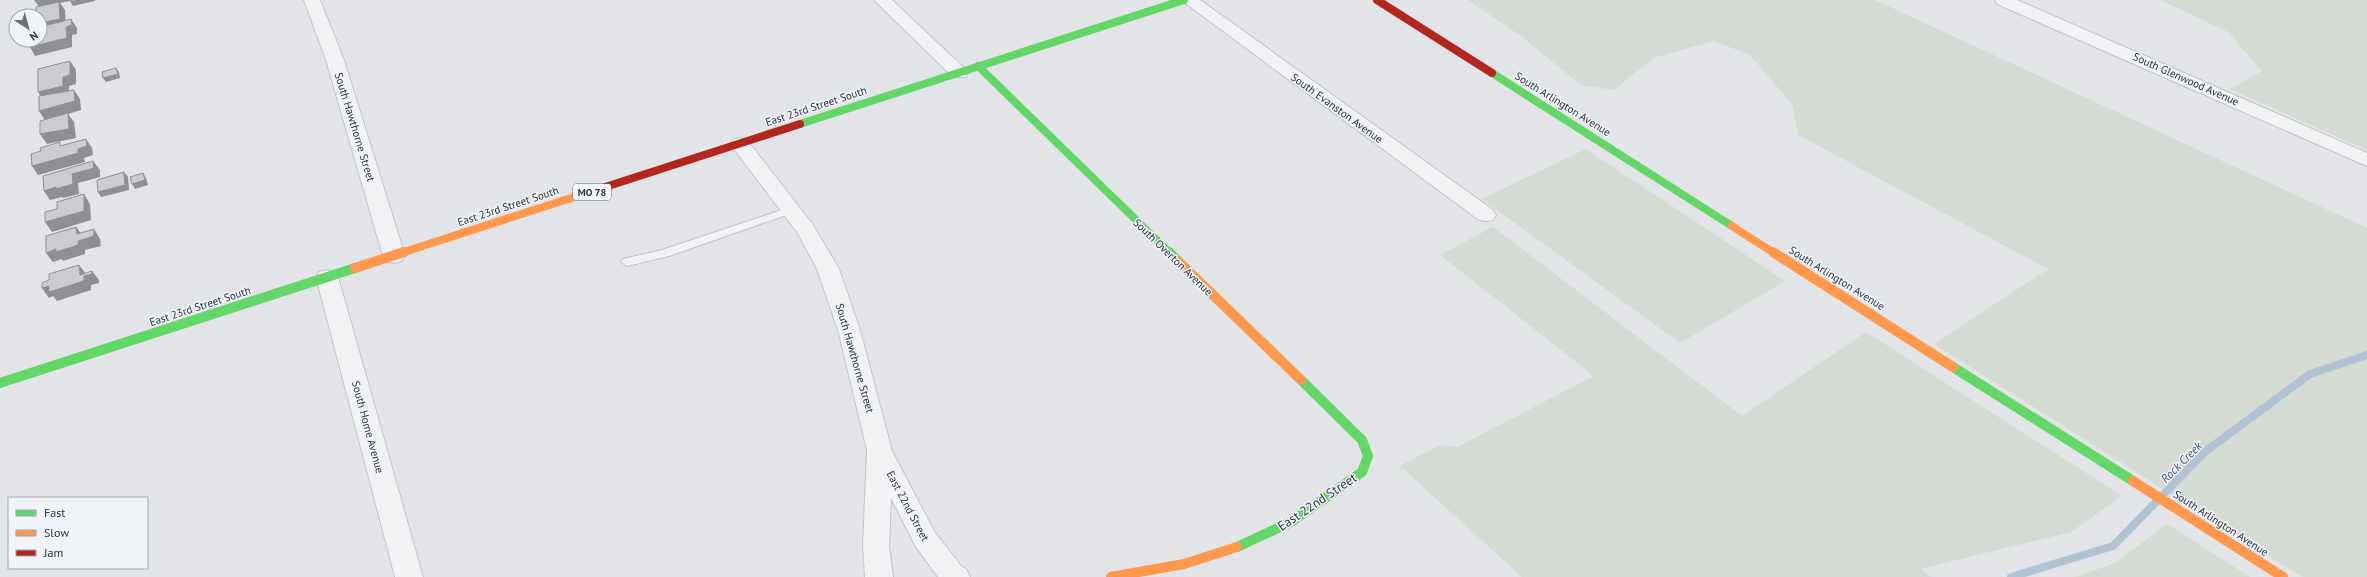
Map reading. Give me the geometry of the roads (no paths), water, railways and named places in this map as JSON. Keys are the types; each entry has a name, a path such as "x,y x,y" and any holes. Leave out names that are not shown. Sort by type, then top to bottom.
{"street":[{"name":"South Hawthorne Street","path":"312,0 335,60 394,256"},
{"path":"882,0 959,72"},
{"name":"East 23rd Street South","path":"0,383 1184,0"},
{"name":"South Evanston Avenue","path":"1189,0 1486,215"},
{"name":"South Arlington Avenue","path":"1377,0 2283,577"},
{"name":"South Glenwood Avenue","path":"2004,0 2367,160"},
{"name":"South Overton Avenue","path":"978,66 1362,440 1365,449"},
{"name":"South Hawthorne Street","path":"740,144 806,230 828,270 850,330 880,450 876,546 878,577"},
{"name":"South Home Avenue","path":"328,277 409,577"},
{"name":"East 22nd Street","path":"1111,577 1184,564 1240,546 1291,522 1362,472 1368,456 1365,449"},
{"name":"East 22nd Street","path":"880,450 925,539 951,574 956,577"}],"lane":[{"path":"627,262 665,253 791,210"}],"waterway":[{"name":"Rock Creek","path":"2011,577 2113,546 2206,451 2310,374 2367,355"}]}
